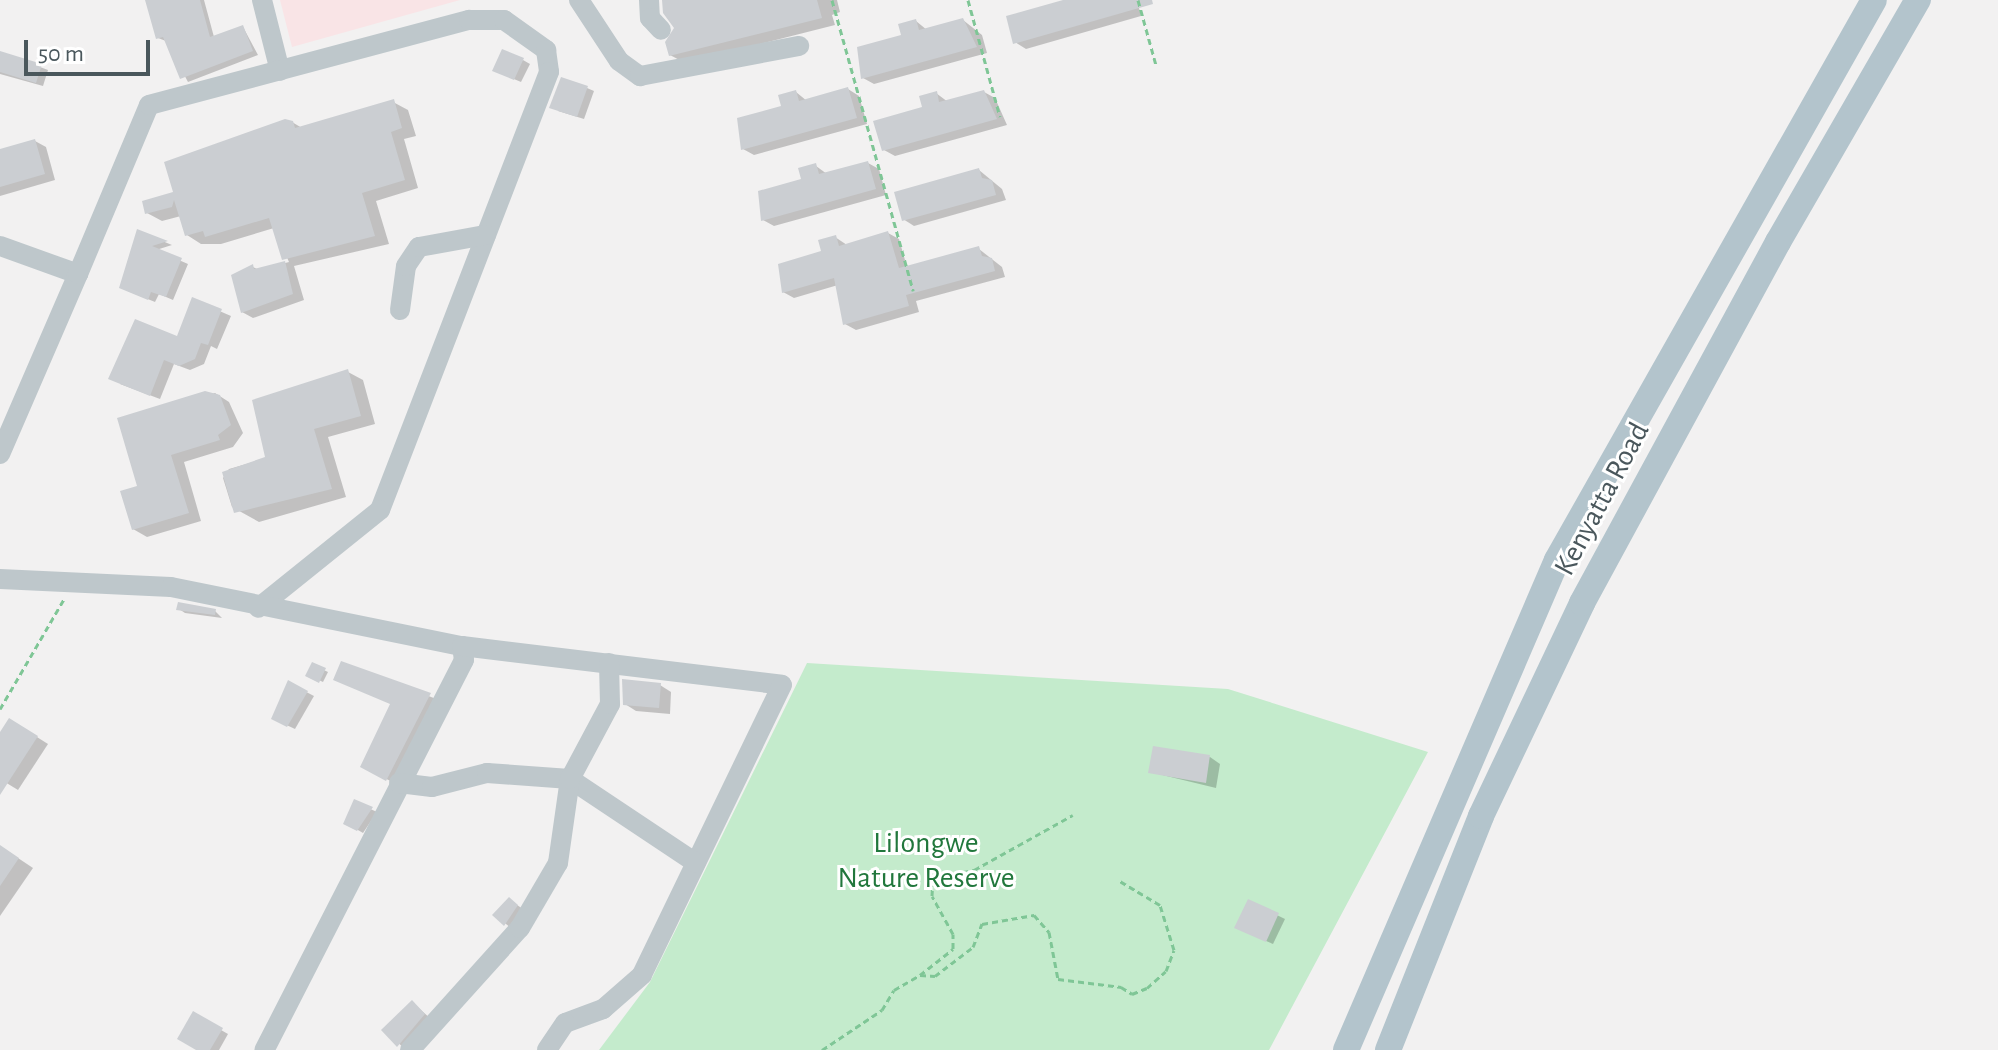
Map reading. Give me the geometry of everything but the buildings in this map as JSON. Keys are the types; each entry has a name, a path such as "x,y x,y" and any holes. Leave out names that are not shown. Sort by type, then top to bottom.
{"main road":[{"name":"Kenyatta Road","path":"1348,1044 1557,560 1874,0"},
{"name":"Kenyatta Road","path":"1390,1046 1481,816 1582,603 1778,242 1918,0"}],"lane":[{"path":"262,0 280,71"},
{"path":"579,0 619,61 640,76 799,46"},
{"path":"649,0 652,24 661,30"},
{"path":"0,454 149,105 488,18 504,20 542,43 549,72 380,510 258,608"},
{"path":"400,310 406,266 419,247 486,235"},
{"path":"0,246 78,274"},
{"path":"0,579 71,585 171,587 258,608 462,646 782,685 642,975 603,1009 565,1023 547,1050"},
{"path":"264,1050 464,660 462,646"},
{"path":"426,1046 520,928 558,863 570,779 610,704 609,663"},
{"path":"399,783 432,787 487,773 570,779 696,863"}],"path":[{"path":"832,0 913,291"},
{"path":"968,0 1000,117"},
{"path":"1138,0 1156,65"},
{"path":"0,709 71,585"},
{"path":"822,1050 882,1010 894,990 920,975 953,949 953,934 932,896 933,878 974,870 1073,815"},
{"path":"920,975 935,976 973,947 982,924 1034,915 1049,932 1058,979 1121,987 1132,994 1147,988 1166,971 1174,950 1160,905 1118,880"}],"shaded area":[{"path":"280,0 460,0 292,47"}],"green space":[{"name":"Lilongwe Nature Reserve","path":"807,663 1228,689 1428,752 1269,1050 599,1050 650,982"}]}
